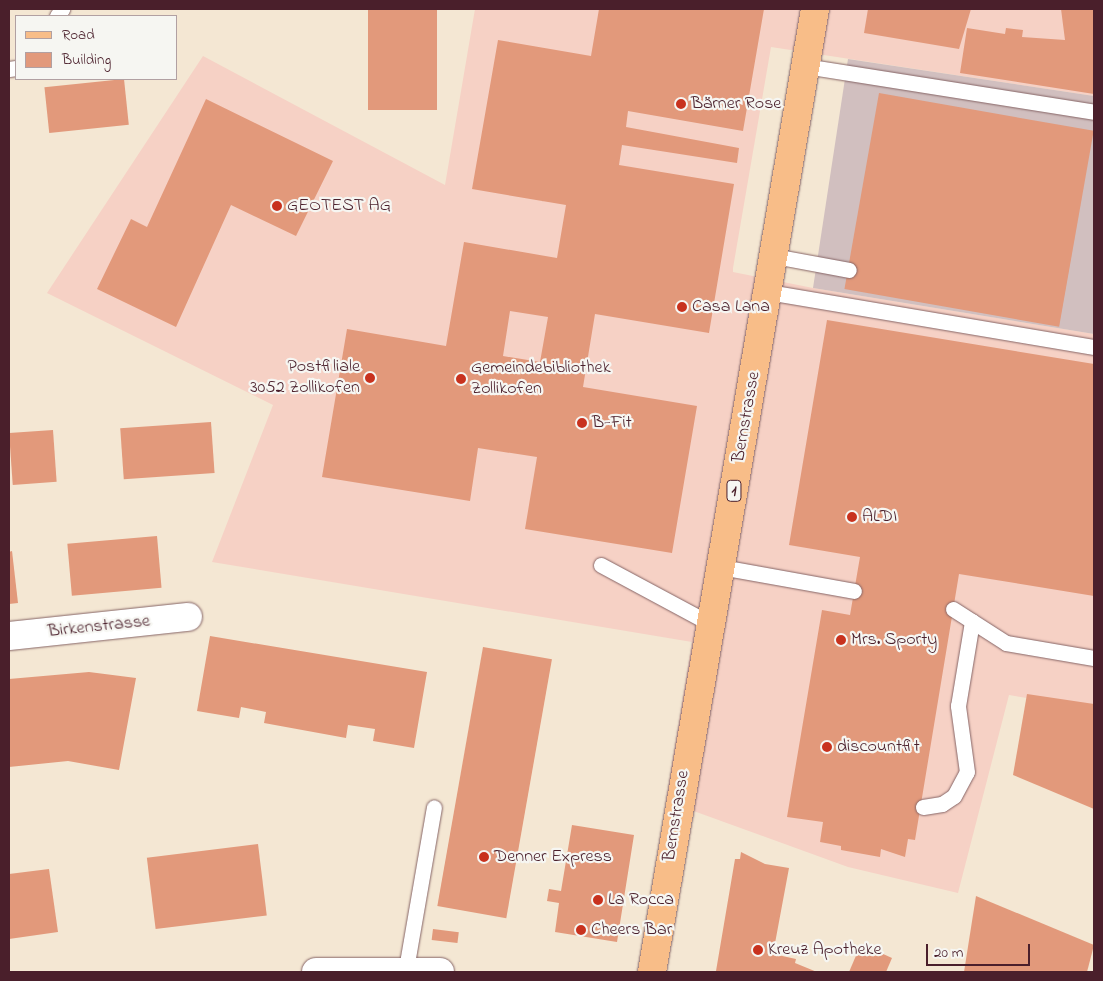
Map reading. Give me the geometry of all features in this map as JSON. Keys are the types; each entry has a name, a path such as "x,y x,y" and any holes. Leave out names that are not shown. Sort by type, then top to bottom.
{"main road":[{"name":"Bernstrasse","path":"652,972 815,9"}],"street":[{"name":"Birkenstrasse","path":"9,636 188,618"},
{"path":"316,972 406,969 440,972"}],"lane":[{"path":"805,66 1094,112"},
{"path":"774,256 849,270"},
{"path":"768,292 1094,347"},
{"path":"601,565 711,624"},
{"path":"721,567 854,591"},
{"path":"953,609 1006,643 1094,658"},
{"path":"923,807 942,804 954,796 967,772 958,706 972,621"},
{"path":"406,969 434,807"}],"shaded area":[{"path":"475,9 1094,9 1094,96 771,47 733,268 733,272 813,288 1094,334 1094,709 1009,695 958,893 848,867 666,801 692,642 212,562 273,405 47,293 203,56 445,185"},
{"path":"848,59 1094,96 1094,334 813,288"}],"building":[{"path":"368,9 437,9 437,110 368,110"},
{"path":"599,9 764,9 743,131 628,111 626,127 739,148 737,163 622,145 619,165 734,184 709,333 595,314 583,387 697,406 672,553 525,529 537,457 478,448 470,501 322,477 347,329 446,346 464,242 557,258 566,205 472,189 498,40 591,56","holes":["510,311 548,317 540,362 503,356"]},
{"path":"868,9 971,9 959,49 864,33"},
{"path":"1061,9 1094,9 1094,94 960,73 967,28 1005,34 1006,28 1023,30 1022,37 1065,40"},
{"path":"124,80 129,125 49,133 44,87"},
{"path":"879,93 1094,131 1059,327 844,289"},
{"path":"206,99 333,161 296,236 231,205 176,327 97,289 131,219 147,227"},
{"path":"827,320 1094,364 1094,596 959,574 915,840 908,839 905,857 881,849 880,857 841,850 841,846 820,842 823,822 787,817 822,610 850,615 860,557 789,545"},
{"path":"211,422 215,473 124,479 120,428"},
{"path":"53,430 57,482 13,485 9,433"},
{"path":"157,536 162,588 72,596 67,544"},
{"path":"12,551 18,603 9,604 9,552"},
{"path":"210,636 427,672 414,748 373,741 375,729 348,725 346,738 264,723 266,712 241,707 239,718 197,711"},
{"path":"483,647 552,659 506,918 437,906"},
{"path":"89,672 136,678 119,770 68,761 9,767 9,679"},
{"path":"1027,694 1094,704 1094,809 1013,775"},
{"path":"572,825 634,835 617,942 555,932 559,903 547,901 549,889 561,891"},
{"path":"258,844 267,915 156,929 147,858"},
{"path":"741,852 765,864 789,868 773,954 796,959 795,963 817,972 716,971 735,859 740,859"},
{"path":"49,869 58,932 9,939 9,874"},
{"path":"976,896 1094,945 1087,972 964,972"},
{"path":"433,929 459,932 457,943 432,940"},
{"path":"861,944 892,958 886,972 849,972"}],"place":[{"name":"Bärner Rose","path":"681,104"},
{"name":"GEOTEST AG","path":"277,206"},
{"name":"Casa Lana","path":"682,307"},
{"name":"Postfiliale 3052 Zollikofen","path":"370,378"},
{"name":"Gemeindebibliothek Zollikofen","path":"461,379"},
{"name":"B-Fit","path":"582,423"},
{"name":"ALDI","path":"852,517"},
{"name":"Mrs. Sporty","path":"841,640"},
{"name":"discountfit","path":"827,747"},
{"name":"Denner Express","path":"484,857"},
{"name":"La Rocca","path":"598,900"},
{"name":"Cheers Bar","path":"581,930"},
{"name":"Kreuz Apotheke","path":"758,950"}]}
